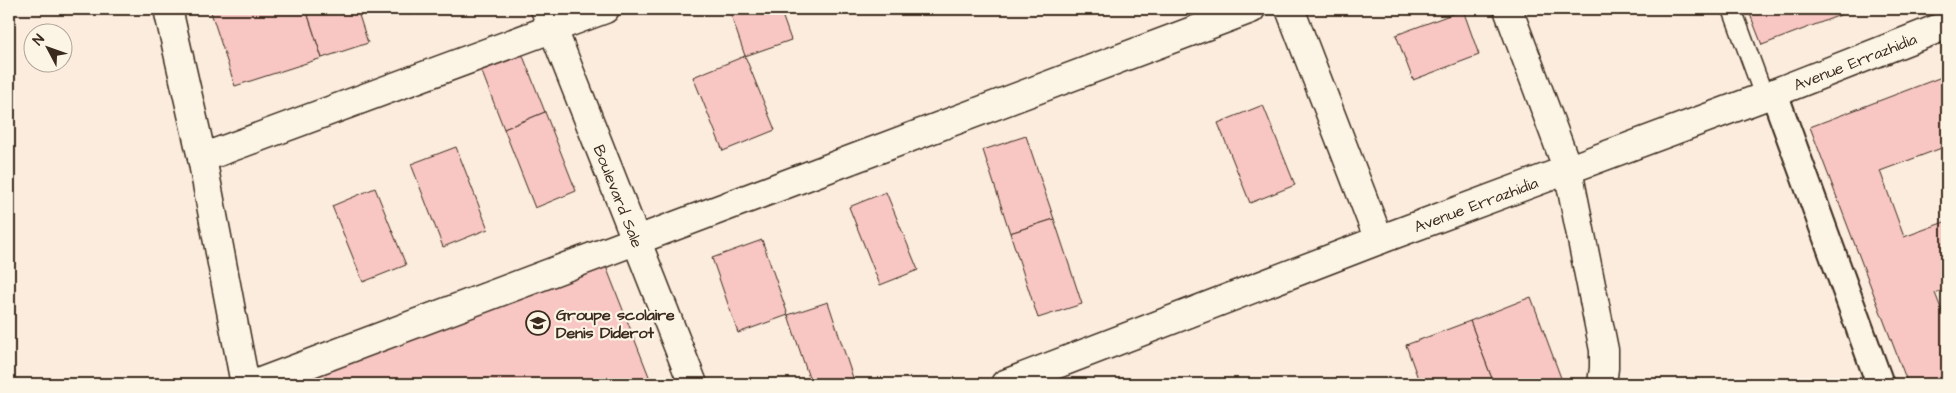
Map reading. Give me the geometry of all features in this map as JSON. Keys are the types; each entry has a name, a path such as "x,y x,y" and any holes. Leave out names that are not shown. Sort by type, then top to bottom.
{"street":[{"path":"168,9 202,158 245,384"},
{"path":"202,158 549,18 604,9"},
{"path":"255,384 1251,9"},
{"path":"1290,9 1379,240"},
{"path":"1508,9 1568,170 1604,350 1602,384"},
{"name":"Boulevard Sale","path":"549,18 638,240 693,384"},
{"name":"Avenue Errazhidia","path":"1005,384 1041,378 1379,240 1769,94 1947,25"},
{"path":"1769,94 1880,384"}],"lane":[{"path":"1732,9 1769,94"}],"building":[{"path":"210,9 306,9 322,58 235,86"},
{"path":"306,9 357,9 368,43 322,58"},
{"path":"407,9 427,9 409,15"},
{"path":"729,9 780,9 791,40 745,56"},
{"path":"1748,9 1856,9 1762,45"},
{"path":"1463,10 1479,55 1413,80 1396,35"},
{"path":"521,51 545,112 504,129 480,67"},
{"path":"745,56 775,130 723,151 693,77"},
{"path":"1947,75 1947,146 1880,171 1904,237 1947,221 1947,289 1935,293 1947,324 1947,384 1908,384 1810,127"},
{"path":"1263,105 1295,185 1250,203 1218,123"},
{"path":"545,112 576,191 535,208 504,129"},
{"path":"1026,136 1054,219 1010,233 983,150"},
{"path":"456,147 488,229 443,247 411,164"},
{"path":"375,188 406,265 363,282 332,206"},
{"path":"886,192 918,270 880,285 849,207"},
{"path":"1054,219 1082,304 1038,318 1010,233"},
{"path":"762,240 788,315 738,333 712,258"},
{"name":"Groupe scolaire Denis Diderot","path":"605,264 652,384 292,384"},
{"path":"1531,297 1561,378 1544,384 1494,384 1470,321"},
{"path":"828,302 855,384 811,384 788,315"},
{"path":"1470,321 1494,384 1420,384 1406,345"}],"place":[{"name":"Groupe scolaire Denis Diderot","path":"538,323"}]}
